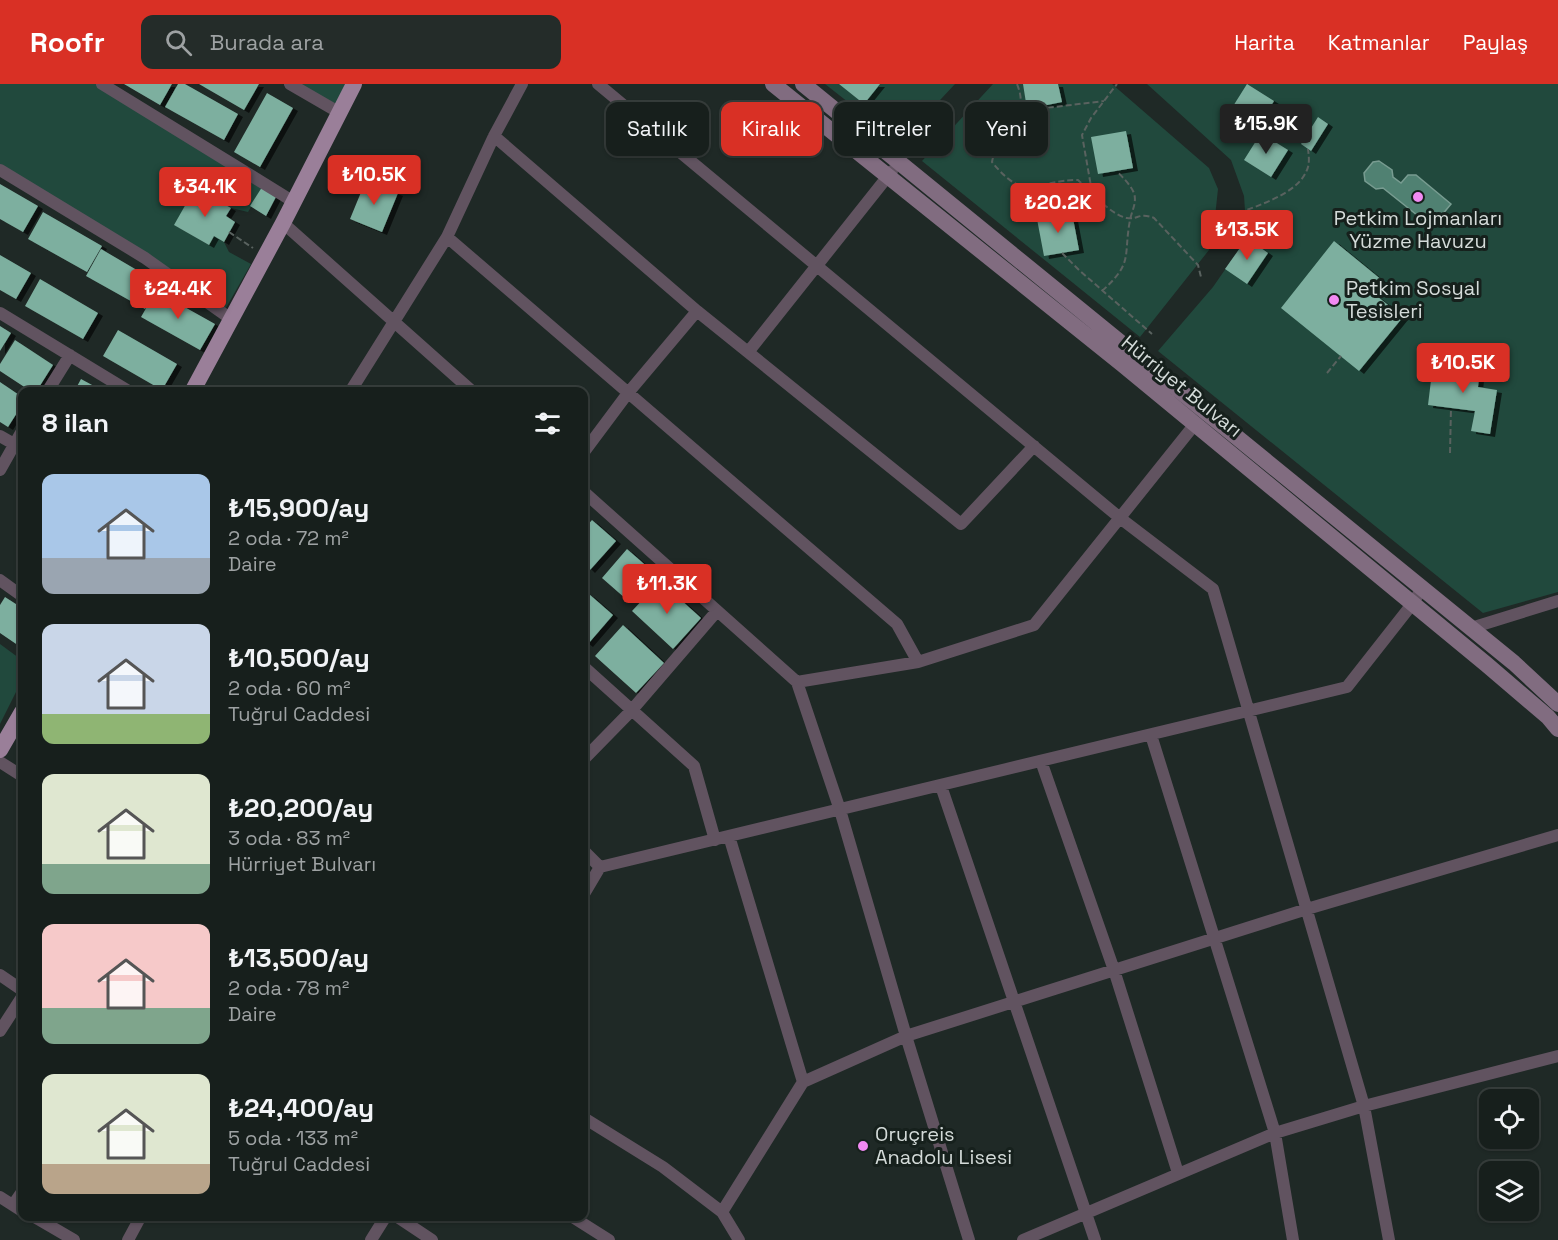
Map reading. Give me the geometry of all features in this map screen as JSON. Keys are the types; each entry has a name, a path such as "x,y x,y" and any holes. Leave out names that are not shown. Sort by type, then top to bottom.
{"main road":[{"path":"195,387 283,223 354,84"},
{"name":"Hürriyet Bulvarı","path":"773,84 1413,603 1548,717 1558,729"},
{"name":"Hürriyet Bulvarı","path":"803,84 1514,663 1558,704"},
{"path":"0,750 18,719"}],"street":[{"path":"102,84 294,202"},
{"path":"290,84 340,113"},
{"path":"353,387 447,237 494,136 522,84"},
{"path":"598,84 1120,518 1213,589 1364,1106 1389,1240"},
{"path":"494,136 697,311 961,524 1034,446"},
{"path":"749,351 818,267 899,161"},
{"path":"0,170 145,258 231,319"},
{"path":"283,223 467,387"},
{"path":"447,237 897,624 918,662"},
{"path":"588,447 628,393 697,311"},
{"path":"0,313 122,387"},
{"path":"50,387 70,355"},
{"path":"796,682 918,662 1034,625 1195,424"},
{"path":"0,436 14,444"},
{"path":"0,470 18,438"},
{"path":"588,496 796,682 840,810 969,1240"},
{"path":"0,579 18,593"},
{"path":"588,887 600,867 1347,687 1413,603 1422,588"},
{"path":"1471,628 1558,601"},
{"path":"588,755 631,711 717,611"},
{"path":"588,672 694,766 716,840"},
{"path":"1151,735 1275,1132 1293,1240"},
{"path":"1041,761 1114,970 1178,1173"},
{"path":"0,762 18,773"},
{"path":"941,786 1095,1240"},
{"path":"722,1212 803,1082 906,1036 1307,909 1558,835"},
{"path":"729,836 803,1082"},
{"path":"588,855 600,867"},
{"path":"0,975 18,987"},
{"path":"0,1031 18,1003"},
{"path":"1023,1240 1275,1132 1364,1106 1558,1056"},
{"path":"588,1120 663,1167 722,1212 739,1240"},
{"path":"0,1197 18,1208"},
{"path":"42,1221 74,1240"},
{"path":"128,1240 138,1221"},
{"path":"371,1240 383,1221"},
{"path":"404,1221 432,1240"},
{"path":"579,1221 609,1240"}],"path":[{"path":"1017,84 1021,102"},
{"path":"1092,192 1082,135 1117,84"},
{"path":"1048,107 1104,101"},
{"path":"1239,213 1285,194 1306,173 1309,162 1308,149"},
{"path":"993,156 992,162 1002,174 1018,186 1036,187 1063,180 1078,180 1118,215 1130,219 1145,215 1154,218 1198,265 1200,277"},
{"path":"1102,291 1118,277 1126,262 1130,219 1135,207 1130,184 1117,171"},
{"path":"229,232 265,257"},
{"path":"1062,253 1152,334"},
{"path":"1327,373 1341,356"},
{"path":"1450,453 1451,408"}],"shaded area":[{"path":"0,84 102,84 264,184 248,212 231,208 195,188 175,225 209,245 214,236 224,242 229,252 251,264 223,313 0,170"},
{"path":"290,84 354,84 340,113"},
{"path":"825,84 955,84 938,102 848,102"},
{"path":"993,84 1112,84 1209,168 1218,189 1209,250 1140,337 922,161 927,156 953,156 953,127 965,114 965,156 1048,156 1048,102 976,102"},
{"path":"1147,84 1558,84 1558,592 1483,613 1158,351 1213,287 1247,238 1244,196 1231,160"},
{"name":"Petkim Lojmanları Yüzme Havuzu","path":"1379,161 1392,170 1393,177 1401,183 1408,175 1416,175 1451,204 1432,227 1383,188 1376,189 1365,181 1364,173 1373,162"},
{"path":"0,644 18,657 18,688 0,724"}],"building":[{"path":"124,84 172,84 160,105"},
{"path":"178,84 185,84 238,114 224,140 165,107"},
{"path":"199,84 259,84 244,110"},
{"path":"839,84 880,84 866,102 862,102"},
{"path":"1023,84 1058,84 1062,102 1048,105 1048,102 1026,102"},
{"path":"1247,84 1274,101 1257,128 1230,111"},
{"path":"267,93 293,108 260,167 234,152"},
{"path":"1318,117 1328,124 1311,151 1301,144"},
{"path":"1126,131 1133,168 1098,174 1091,137"},
{"path":"1261,133 1288,150 1271,177 1244,160"},
{"path":"366,180 398,193 382,232 350,219"},
{"path":"0,184 38,206 23,232 0,219"},
{"path":"264,184 278,193 266,216 250,206"},
{"path":"195,188 231,208 226,216 235,222 224,242 214,236 209,245 174,225"},
{"path":"43,212 102,246 87,272 28,239"},
{"path":"1072,213 1079,250 1044,256 1037,219"},
{"path":"1247,238 1268,253 1247,284 1225,269"},
{"name":"Petkim Sosyal Tesisleri","path":"1334,241 1383,281 1373,293 1403,317 1359,371 1281,308"},
{"path":"101,249 159,283 145,309 86,276"},
{"path":"0,255 31,273 16,299 0,290"},
{"path":"40,279 98,313 83,339 25,306"},
{"path":"156,291 215,324 200,350 141,317"},
{"path":"0,326 11,333 0,351"},
{"path":"118,330 177,364 164,387 157,387 103,356"},
{"path":"15,340 53,365 39,387 24,387 0,371 0,364"},
{"path":"1433,364 1480,370 1478,387 1497,390 1490,434 1471,431 1475,411 1428,405"},
{"path":"81,379 96,387 77,387"},
{"path":"0,382 18,394 18,411 8,427 0,422"},
{"path":"592,520 616,541 590,570 588,568 588,524"},
{"path":"627,549 651,570 626,599 602,578"},
{"path":"660,581 701,618 673,649 632,611"},
{"path":"588,595 613,615 588,644"},
{"path":"5,597 18,605 18,645 0,633 0,605"},
{"path":"623,625 664,663 636,693 595,656"}],"place":[{"name":"Petkim Lojmanları Yüzme Havuzu","path":"1418,197"},
{"name":"Petkim Sosyal Tesisleri","path":"1334,300"},
{"name":"Oruçreis Anadolu Lisesi","path":"863,1146"}]}
